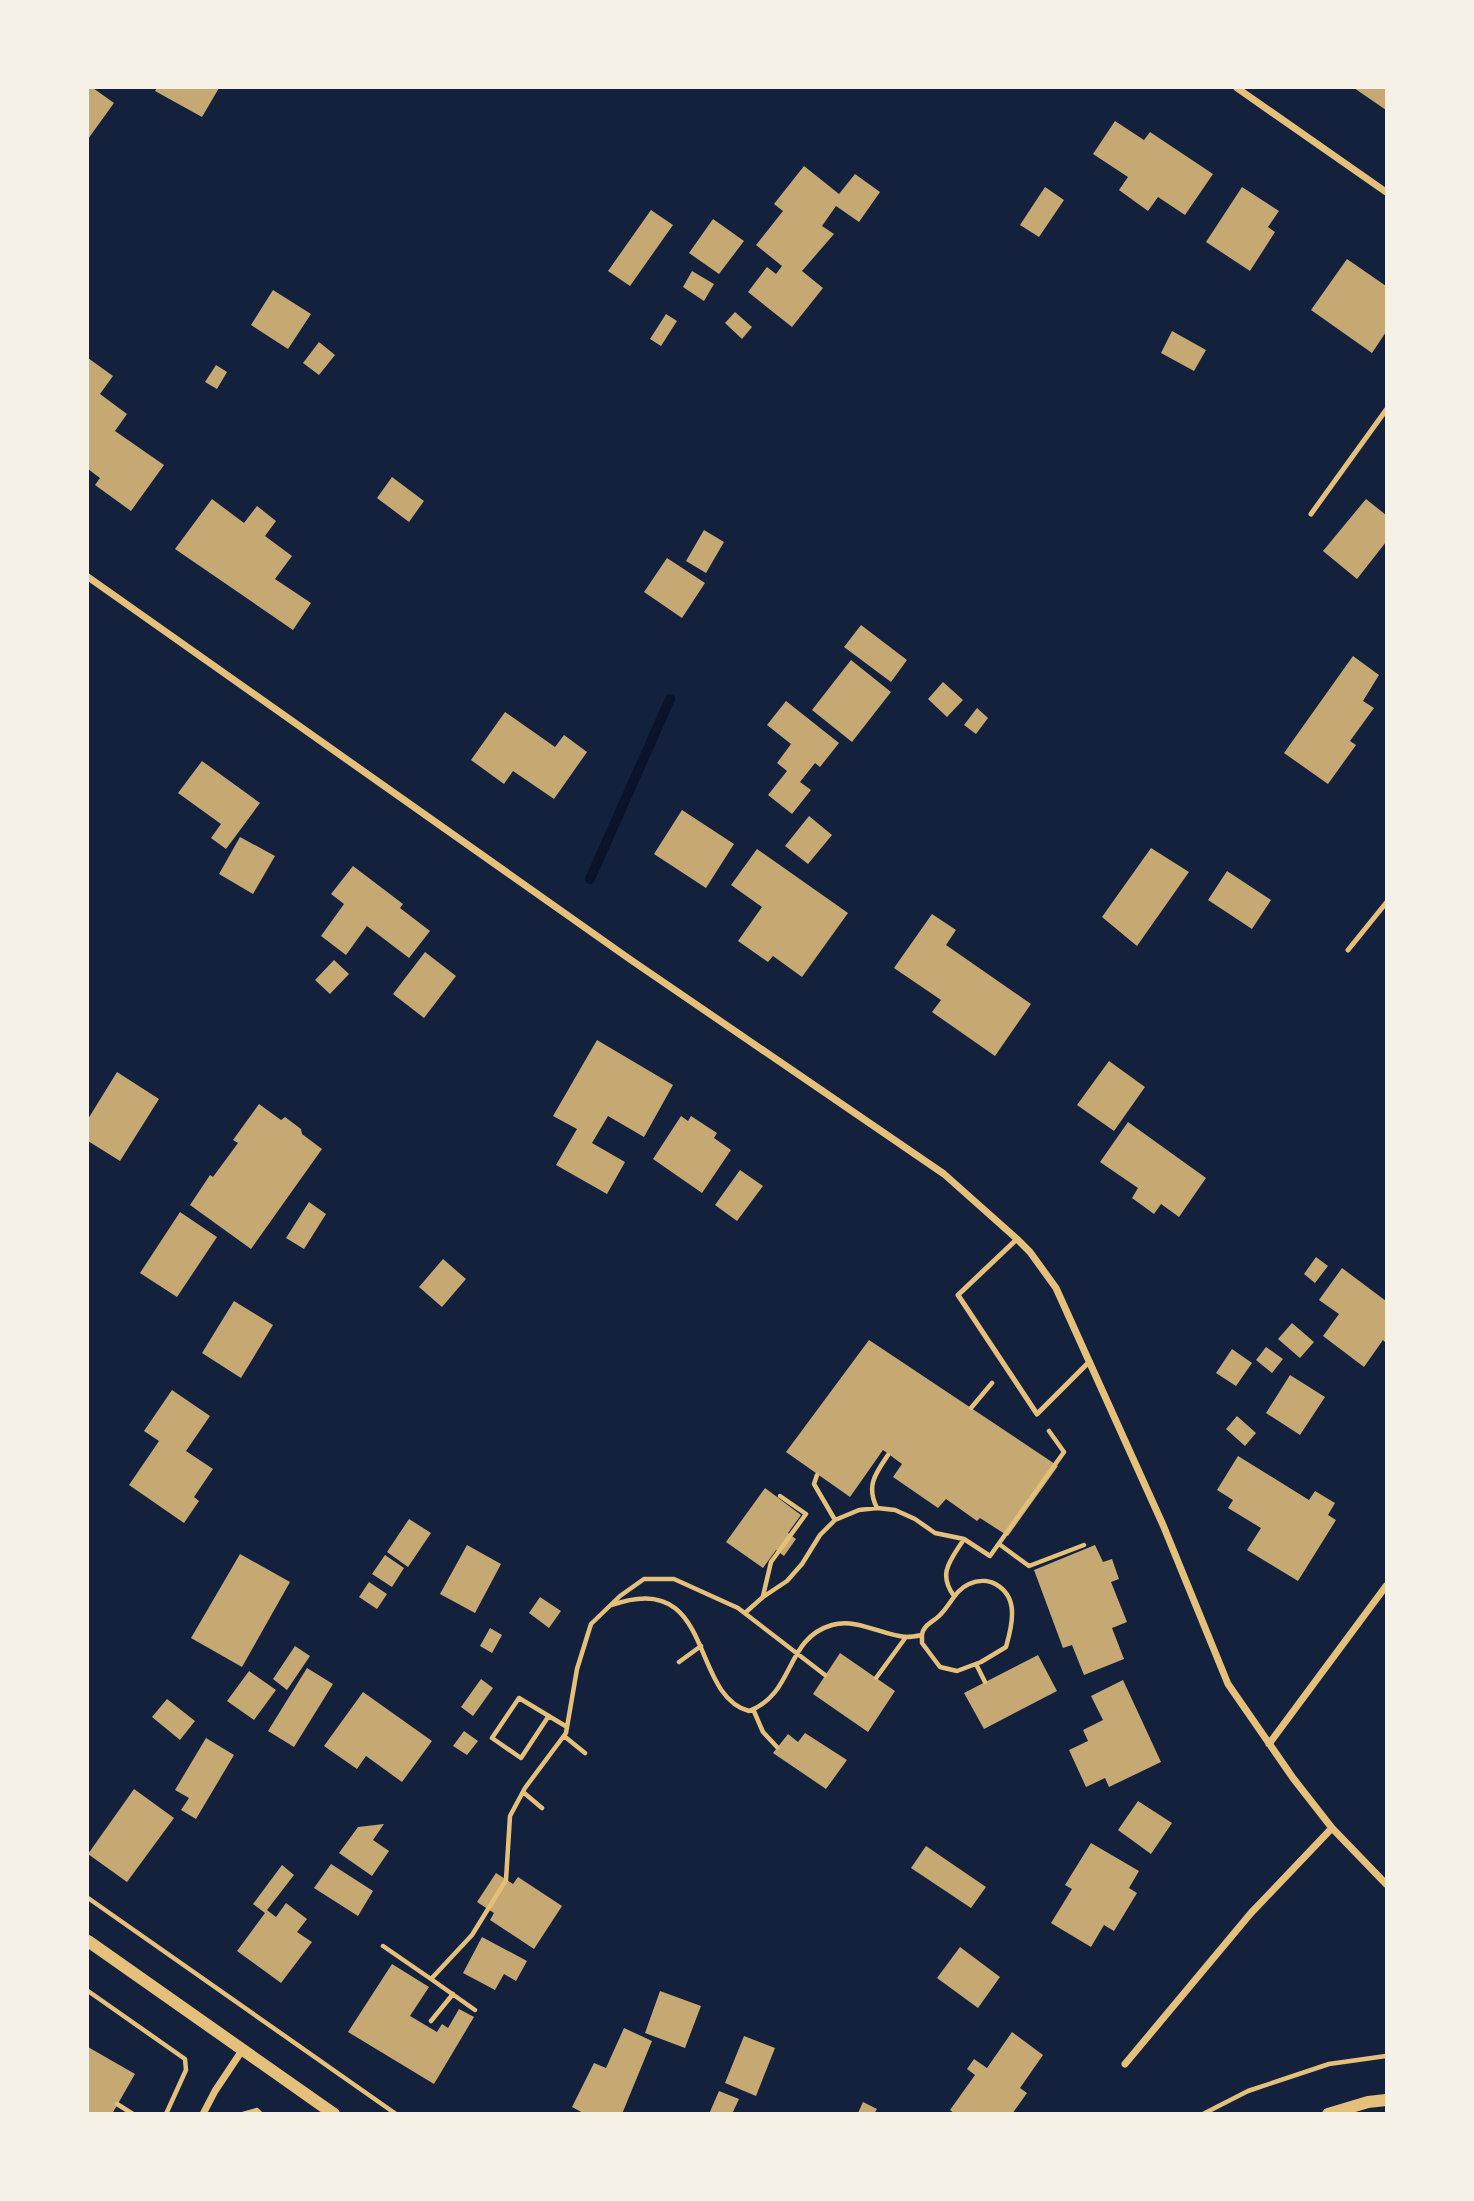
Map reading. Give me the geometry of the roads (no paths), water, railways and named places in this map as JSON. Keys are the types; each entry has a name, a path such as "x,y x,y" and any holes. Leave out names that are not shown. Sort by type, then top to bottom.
{"street":[{"path":"1237,88 1387,192"},
{"path":"88,577 631,960 944,1174 1030,1252 1056,1288 1090,1362 1163,1525 1228,1684 1332,1828 1387,1884"},
{"path":"1269,1744 1387,1586"},
{"path":"1125,2064 1251,1913 1332,1828"},
{"path":"88,1941 334,2113"},
{"path":"203,2113 243,2048"},
{"path":"1328,2113 1368,2102 1387,2101"}],"lane":[{"path":"1311,514 1387,411"},
{"path":"1348,950 1387,903"},
{"path":"1017,1239 958,1294 1037,1414 1090,1362"}],"waterway":[{"path":"590,879 670,699"}]}
